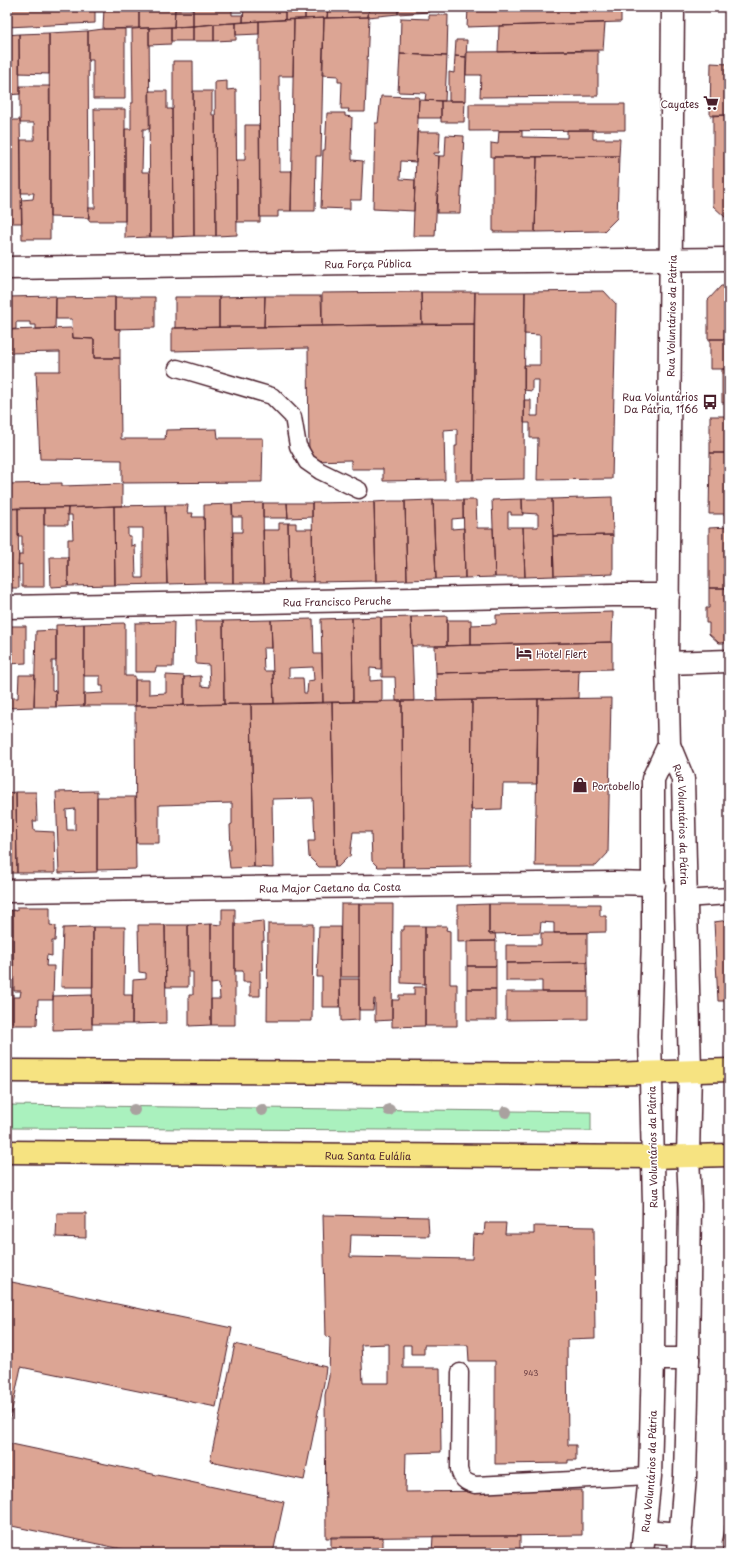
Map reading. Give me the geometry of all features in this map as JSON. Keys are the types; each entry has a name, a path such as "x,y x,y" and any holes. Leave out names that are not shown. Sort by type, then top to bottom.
{"main road":[{"name":"Rua Voluntários da Pátria","path":"673,7 667,663 669,745 683,779 690,1071 688,1155 690,1204 688,1359 685,1476 680,1544"},
{"name":"Rua Força Pública","path":"7,268 424,262 671,261 729,259"},
{"name":"Rua Francisco Peruche","path":"7,607 668,595"},
{"path":"667,663 729,661"},
{"name":"Rua Voluntários da Pátria","path":"642,1553 650,1476 653,1359 650,1037 654,884 653,779 669,745"},
{"name":"Rua Major Caetano da Costa","path":"7,891 613,883 654,884"},
{"path":"7,1071 651,1073 729,1070"},
{"name":"Rua Santa Eulália","path":"7,1152 652,1157 729,1155"},
{"path":"653,1359 688,1359"},
{"path":"645,1531 680,1544"}],"lane":[{"path":"177,368 272,396 293,417 298,446 307,462 320,471 359,490"},
{"path":"685,899 729,896"},
{"path":"460,1372 459,1469 460,1476 466,1482 475,1485 650,1476"}],"green space":[{"path":"7,1105 591,1112 591,1131 7,1128"}],"building":[{"path":"7,7 95,7 95,23 7,27"},
{"path":"139,7 175,7 174,27 139,28"},
{"path":"139,7 139,28 103,29 104,8"},
{"path":"193,7 232,7 232,15 243,15 243,22 193,26"},
{"path":"244,7 285,7 285,20 243,22"},
{"path":"285,7 305,8 305,19 285,20"},
{"path":"305,7 328,7 327,18 305,19"},
{"path":"328,7 369,7 368,17 327,18"},
{"path":"369,7 398,7 398,14 368,17"},
{"path":"398,7 429,7 429,12 398,14"},
{"path":"621,7 621,22 467,27 468,8"},
{"path":"711,7 729,7 729,11 711,10"},
{"path":"175,10 193,10 193,26 174,27"},
{"path":"429,15 448,15 447,56 400,54 401,18 429,19"},
{"path":"369,17 365,112 348,112 349,109 341,109 342,82 338,82 338,76 322,75 324,18"},
{"path":"324,18 321,156 316,156 315,211 291,211 294,19"},
{"path":"294,19 293,76 279,76 280,171 292,171 291,211 278,211 278,217 260,217 259,21"},
{"path":"259,21 259,34 236,35 236,23"},
{"path":"236,23 236,40 214,41 214,24"},
{"path":"605,23 603,50 498,52 499,26"},
{"path":"214,24 214,41 193,41 193,26"},
{"path":"193,26 193,41 171,41 171,27"},
{"path":"171,27 171,44 149,45 149,28"},
{"path":"149,28 150,129 143,129 142,172 150,172 150,237 125,238 125,129 131,129 131,103 133,103 132,29"},
{"path":"125,29 125,99 93,99 93,60 88,60 88,31"},
{"path":"88,31 89,218 50,217 49,33"},
{"path":"49,33 49,74 19,73 19,34"},
{"path":"19,34 20,94 7,95 7,35"},
{"path":"456,40 467,40 466,57 455,56"},
{"path":"598,51 598,96 480,97 481,75 466,75 467,52"},
{"path":"400,54 447,56 445,101 425,100 426,93 398,92"},
{"path":"455,56 466,57 465,101 449,101 449,72 454,73"},
{"path":"173,61 193,61 194,236 173,237"},
{"path":"711,63 729,64 729,115 710,116"},
{"path":"227,81 227,90 236,89 237,235 216,236 215,82"},
{"path":"20,86 50,86 50,239 22,239 21,200 33,199 34,193 21,193 21,140 34,140 34,123 20,123"},
{"path":"149,91 167,91 167,109 172,109 173,237 150,237"},
{"path":"193,91 212,91 212,115 215,115 216,236 194,236"},
{"path":"381,96 419,97 416,162 401,161 400,179 415,180 414,211 373,209 375,123 378,123"},
{"path":"419,100 441,101 441,118 418,118"},
{"path":"441,101 465,101 464,122 441,122"},
{"path":"469,104 625,104 625,130 469,131"},
{"path":"94,109 125,109 125,221 89,221 88,208 95,208"},
{"path":"327,113 345,113 345,116 352,117 352,160 363,161 361,200 350,200 350,209 321,208 323,150 325,150"},
{"path":"713,115 729,115 729,218 726,218 713,206"},
{"path":"7,120 20,120 22,223 7,223"},
{"path":"245,125 259,125 260,222 237,222 237,160 245,160"},
{"path":"567,130 593,130 593,139 620,139 619,156 491,157 491,143 498,144 499,131 522,131 522,137 567,138"},
{"path":"417,132 440,132 439,153 434,153 434,155 439,156 435,236 413,236"},
{"path":"446,135 464,136 460,213 437,213 439,156 445,156"},
{"path":"619,156 617,218 604,231 535,232 537,157"},
{"path":"493,157 537,157 535,232 493,232"},
{"path":"721,286 729,286 729,339 708,339 708,300"},
{"path":"604,291 616,304 612,479 537,480 538,438 530,438 530,423 524,423 524,400 531,400 531,416 538,416 539,380 532,380 532,391 524,390 524,365 540,365 540,335 524,334 525,292"},
{"path":"421,292 475,292 474,324 422,324"},
{"path":"421,292 422,324 322,326 322,293"},
{"path":"475,292 525,292 524,479 473,480"},
{"path":"56,296 55,328 36,329 36,325 30,325 30,322 16,322 16,329 7,330 7,297"},
{"path":"265,296 321,296 322,326 264,327"},
{"path":"265,296 264,327 219,327 219,297"},
{"path":"115,297 155,297 155,328 115,329"},
{"path":"115,297 115,329 120,329 120,358 94,358 94,339 73,338 72,319 56,319 56,298"},
{"path":"175,297 219,297 219,327 175,328"},
{"path":"474,324 473,480 455,480 455,446 457,446 457,429 444,430 445,480 383,481 383,469 351,469 351,460 309,461 308,348 172,351 172,328"},
{"path":"72,328 73,338 94,339 94,358 120,358 121,439 165,439 166,430 217,429 218,438 263,438 262,482 122,483 122,460 40,459 36,371 60,371 60,352 7,353 7,330"},
{"path":"710,339 729,339 729,369 710,369"},
{"path":"722,369 729,369 729,403 722,403"},
{"path":"710,416 729,416 729,453 710,453"},
{"path":"710,453 729,453 729,514 709,514"},
{"path":"62,483 62,486 122,484 122,506 7,509 7,484"},
{"path":"612,497 613,535 553,536 552,499"},
{"path":"522,499 523,515 511,515 511,512 508,512 508,527 523,527 525,577 495,577 492,500"},
{"path":"522,499 552,499 554,576 525,577 523,527 538,527 538,514 522,513"},
{"path":"433,500 463,500 463,518 452,519 452,529 464,528 465,578 436,579"},
{"path":"433,500 436,579 407,580 405,501"},
{"path":"463,500 476,500 477,528 493,528 495,577 465,578"},
{"path":"405,501 407,580 376,581 374,502"},
{"path":"374,502 376,581 313,582 312,503"},
{"path":"263,503 264,583 233,583 233,532 242,532 242,517 233,517 232,504"},
{"path":"263,503 287,503 288,518 263,518"},
{"path":"287,503 312,503 312,517 288,518"},
{"path":"232,504 233,583 205,583 204,505"},
{"path":"165,505 167,584 115,585 114,506","holes":["128,528 143,528 143,578 136,578 135,545 131,546 131,536 128,536"]},
{"path":"165,505 188,505 187,513 193,513 192,517 204,517 205,583 167,584"},
{"path":"114,506 115,585 68,586 68,539 73,539 72,515 67,515 68,508"},
{"path":"18,508 44,508 44,587 22,587 22,564 18,565 19,555 22,555 22,536 18,536"},
{"path":"18,508 19,588 7,588 7,509"},
{"path":"44,508 68,508 68,525 44,525"},
{"path":"279,523 288,523 289,582 264,583 263,530 279,530"},
{"path":"288,523 296,523 296,529 312,529 313,582 289,582"},
{"path":"729,527 729,588 709,588 709,528"},
{"path":"613,535 613,574 554,576 553,536"},
{"path":"50,557 68,557 68,586 51,587"},
{"path":"709,588 729,588 729,643 719,643 709,634 709,623 706,623 706,608 709,608"},
{"path":"613,612 612,642 471,645 471,625 496,624 496,615"},
{"path":"447,616 447,646 412,646 411,617"},
{"path":"411,617 414,701 396,701 395,677 382,677 381,618"},
{"path":"352,618 381,618 381,669 370,668 370,681 382,680 382,702 353,702"},
{"path":"352,618 353,702 323,703 321,619"},
{"path":"313,619 314,654 322,654 323,703 274,704 271,620","holes":["313,667 314,680 308,681 307,693 304,693 303,678 289,678 289,668"]},
{"path":"271,620 272,648 263,648 264,671 273,671 274,704 224,704 223,621"},
{"path":"447,620 471,620 471,645 447,646"},
{"path":"195,621 223,621 224,704 184,705 184,677 201,676 201,686 210,687 209,665 196,664"},
{"path":"174,622 173,667 156,667 155,672 135,672 135,623"},
{"path":"125,623 125,676 135,676 135,706 84,706 84,694 103,693 103,686 100,686 100,676 84,676 84,624"},
{"path":"84,624 84,706 56,707 56,625"},
{"path":"7,626 26,626 26,663 8,664 7,698"},
{"path":"56,630 56,661 52,661 52,690 56,691 56,707 34,707 36,631"},
{"name":"Hotel Flert","path":"612,642 612,669 436,673 435,646"},
{"path":"579,670 578,698 437,701 436,673"},
{"path":"19,675 35,675 34,707 7,708 7,698 18,698"},
{"path":"166,675 184,676 184,705 135,706 135,680 149,680 149,694 166,693"},
{"path":"611,698 608,853 596,866 535,866 538,699"},
{"path":"538,699 537,784 503,784 502,809 471,810 472,700"},
{"path":"472,700 471,866 403,867 402,701"},
{"path":"402,701 403,867 378,867 372,861 371,832 353,832 350,857 348,857 338,867 335,867 332,702"},
{"path":"332,702 335,867 319,867 309,857 308,841 315,841 313,798 272,799 273,868 254,867 251,704"},
{"path":"251,704 254,867 230,868 228,849 231,849 230,825 232,824 232,803 159,805 159,843 136,843 135,706"},
{"path":"97,791 97,872 59,873 56,792","holes":["75,809 75,830 67,830 66,810"]},
{"path":"16,792 17,873 7,873 7,793"},
{"path":"16,792 36,792 37,821 33,821 34,831 54,832 55,873 17,873"},
{"path":"97,797 135,797 136,869 97,870"},
{"path":"341,904 359,904 359,977 340,977"},
{"path":"359,904 393,904 392,1020 375,1021 375,999 373,1010 359,1010"},
{"path":"489,904 600,904 600,916 606,916 606,932 554,933 554,923 541,922 540,933 489,934"},
{"path":"489,904 489,934 495,933 496,941 458,942 458,905"},
{"path":"17,907 50,907 50,925 56,926 55,941 52,941 52,956 47,955 46,966 54,966 53,1000 38,1000 37,1025 13,1025 13,997 20,997 21,991 14,991 13,910 17,911"},
{"path":"222,909 235,909 235,1025 211,1025 211,999 220,999 219,983 211,984 211,924 222,925"},
{"path":"13,910 13,1025 7,1025 7,911"},
{"path":"729,920 729,1001 718,1001 714,922"},
{"path":"263,921 263,970 260,970 260,996 250,996 250,982 243,982 243,971 235,971 235,924"},
{"path":"211,924 211,1025 189,1026 189,995 193,995 193,972 189,972 188,925"},
{"path":"268,924 313,924 312,1021 267,1021"},
{"path":"138,925 165,925 166,1023 132,1024 133,980 146,979 146,973 139,972"},
{"path":"165,925 188,925 188,987 166,987"},
{"path":"404,926 425,926 425,984 401,983 401,930 404,930"},
{"path":"425,926 447,926 446,930 450,931 450,984 457,984 457,1026 425,1026"},
{"path":"93,927 125,927 124,995 132,995 132,1024 92,1024"},
{"path":"93,927 93,987 61,987 63,928"},
{"path":"319,927 340,927 340,1007 322,1007 322,977 317,977"},
{"path":"541,933 587,933 587,962 506,963 506,945 541,945"},
{"path":"467,941 496,941 496,966 467,966"},
{"path":"587,962 588,992 542,992 542,981 506,981 506,963"},
{"path":"467,966 496,966 496,989 467,989"},
{"path":"340,979 359,979 359,1020 341,1021"},
{"path":"414,987 425,987 425,1026 392,1027 392,1000 399,1000 399,995 414,995"},
{"path":"467,989 496,989 496,1020 467,1020"},
{"path":"506,992 588,992 588,1019 506,1020"},
{"path":"92,995 92,1029 53,1030 53,996"},
{"path":"57,1213 86,1213 86,1238 56,1237"},
{"path":"323,1215 428,1217 429,1236 351,1235 350,1257 472,1259 473,1234 484,1235 485,1223 506,1223 505,1234 534,1234 534,1226 594,1227 595,1339 567,1340 568,1445 576,1445 576,1460 568,1460 568,1463 495,1464 495,1361 469,1361 468,1345 424,1345 424,1354 411,1354 411,1345 403,1345 403,1368 440,1368 441,1452 406,1453 405,1492 582,1490 582,1535 326,1538 325,1395 329,1377 330,1337 326,1336","holes":["389,1344 389,1383 363,1383 361,1345"]},
{"path":"7,1281 232,1328 216,1407 21,1367 7,1433"},
{"path":"235,1344 326,1367 304,1480 210,1461"},
{"path":"7,1443 284,1502 273,1553 141,1553 7,1525"},
{"path":"725,1525 729,1525 729,1534 724,1534"},
{"path":"724,1534 729,1534 729,1553 723,1553 722,1542"},
{"path":"433,1536 520,1536 520,1551 542,1551 543,1553 432,1553"},
{"path":"331,1537 383,1537 383,1553 331,1553"}],"place":[{"name":"Cayates","path":"711,103"},
{"name":"Rua Voluntários Da Pátria, 1166","path":"710,402"},
{"name":"Hotel Flert","path":"524,653"},
{"name":"Portobello","path":"580,785"}]}
